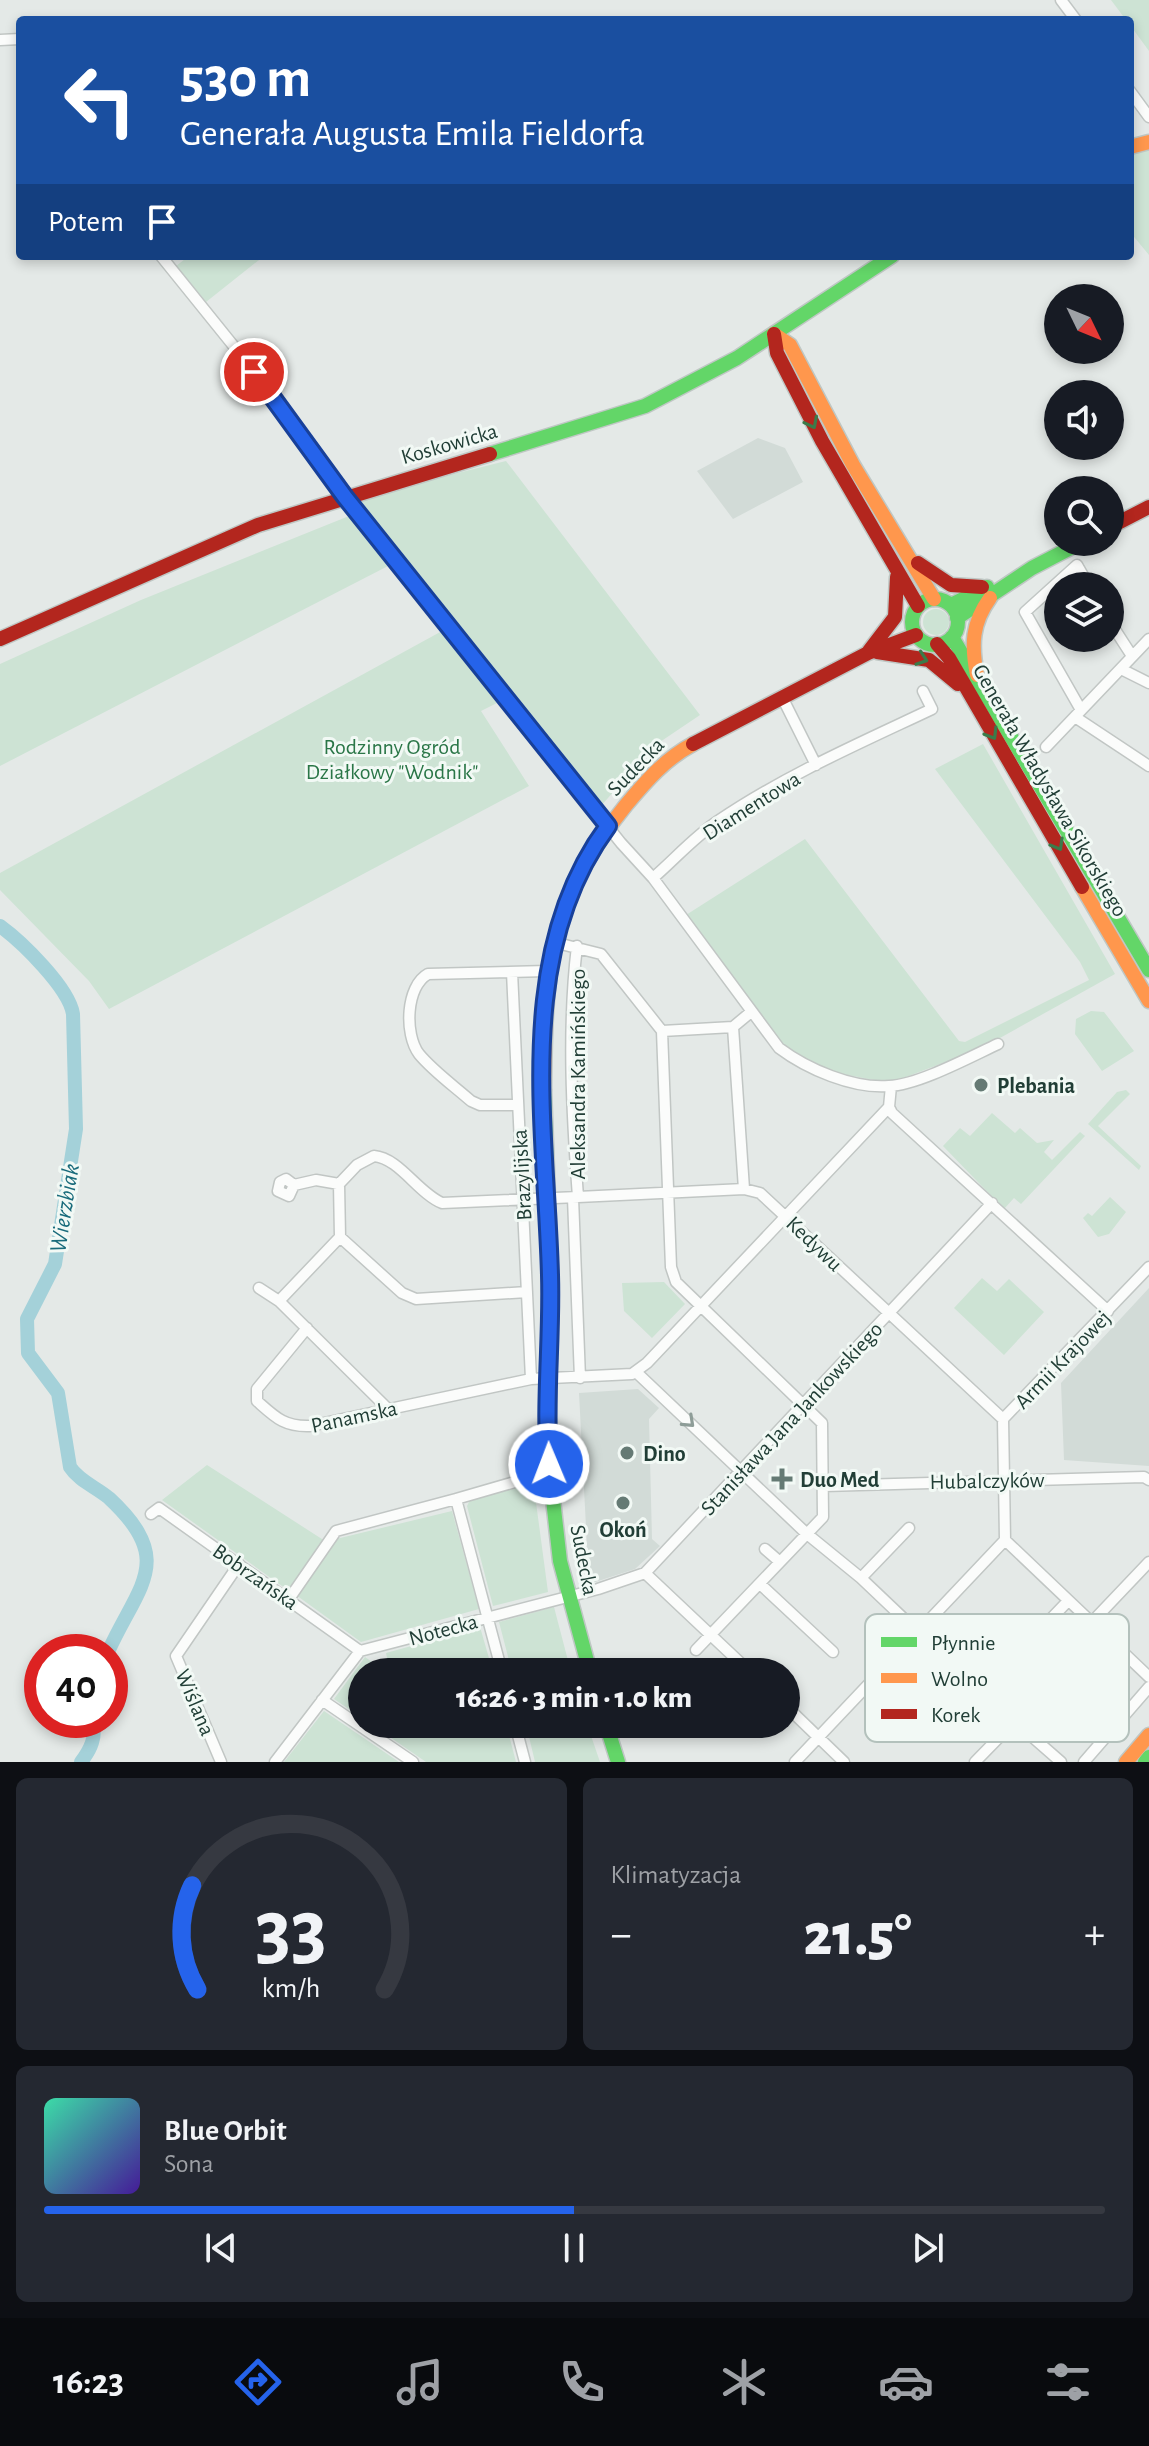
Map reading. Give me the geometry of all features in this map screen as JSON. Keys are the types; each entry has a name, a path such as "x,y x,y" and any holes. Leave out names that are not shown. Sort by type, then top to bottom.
{"street":[{"path":"1134,96 1149,117"},
{"path":"164,260 254,372 345,497 653,878 779,1048 799,1061 839,1078 891,1086 998,1044"},
{"name":"Koskowicka","path":"0,639 258,525 645,406 698,381 886,260"},
{"path":"797,319 783,349 822,441 897,572 915,613 916,635 925,642 937,644 952,637 954,612"},
{"path":"774,334 934,599 954,612"},
{"path":"755,346 783,349"},
{"path":"1124,520 1149,507"},
{"path":"908,555 951,585 991,589"},
{"path":"954,612 1055,556"},
{"path":"868,653 895,617 897,572"},
{"path":"972,687 972,628 991,589"},
{"path":"1044,595 1025,612 1044,649"},
{"path":"915,613 934,599"},
{"name":"Sudecka","path":"868,653 915,613"},
{"name":"Sudecka","path":"586,1658 568,1596 550,1482 544,1065 547,971 553,942 576,877 608,826 672,755 868,653 916,635"},
{"name":"Generała Władysława Sikorskiego","path":"952,637 972,687 1148,996"},
{"path":"1046,747 1149,639"},
{"name":"Generała Władysława Sikorskiego","path":"937,644 972,687 1149,970"},
{"path":"1124,644 1132,656"},
{"path":"1046,652 1078,714 1149,766"},
{"path":"868,653 911,655 929,660 972,687"},
{"path":"1121,669 1149,683"},
{"name":"Diamentowa","path":"653,878 715,823 816,765 932,709 923,691"},
{"name":"Diamentowa","path":"782,697 816,765"},
{"path":"553,942 601,954 662,1031 673,1276 822,1423 823,1517 696,1650"},
{"name":"Aleksandra Kamińskiego","path":"577,946 573,980 572,1112 580,1378"},
{"path":"517,1105 480,1105 471,1101 418,1052 411,993 420,979 428,974 547,971"},
{"name":"Brazylijska","path":"512,972 531,1379"},
{"path":"662,1031 733,1027 751,1012"},
{"path":"576,1198 744,1189 733,1027"},
{"path":"891,1086 889,1107 636,1372 807,1534 899,1614"},
{"path":"889,1107 1108,1311"},
{"name":"Aleksandra Kamińskiego","path":"339,1184 366,1158 382,1157 427,1196 442,1203 576,1198"},
{"path":"279,1301 340,1237 339,1184 316,1180 294,1185"},
{"name":"Kedywu","path":"744,1189 766,1196 1003,1419"},
{"name":"Stanisława Jana Jankowskiego","path":"568,1596 645,1573 992,1203"},
{"path":"340,1237 402,1293 416,1299 527,1292"},
{"name":"Armii Krajowej","path":"1005,1540 1003,1419 1149,1267"},
{"path":"259,1288 279,1301 387,1408"},
{"name":"Panamska","path":"307,1328 263,1377 257,1389 257,1401 280,1423 292,1427 531,1379 636,1372"},
{"path":"289,1599 336,1531 532,1477"},
{"name":"Hubalczyków","path":"824,1486 1144,1477 1149,1480"},
{"path":"456,1499 498,1658"},
{"name":"Bobrzańska","path":"151,1514 159,1508 360,1651"},
{"path":"861,1578 909,1528"},
{"path":"935,1614 1005,1540 1082,1614"},
{"path":"765,1549 780,1562"},
{"path":"1100,1614 1149,1562"},
{"name":"Wiślana","path":"221,1762 176,1656 239,1564"},
{"path":"645,1573 735,1658"},
{"path":"760,1584 833,1652"},
{"name":"Notecka","path":"360,1651 568,1596"},
{"path":"1056,1614 1068,1601"},
{"path":"275,1762 360,1651"},
{"path":"1129,1658 1149,1677"},
{"path":"1129,1710 1149,1687"},
{"path":"795,1762 865,1689"},
{"path":"322,1700 413,1762"},
{"path":"800,1720 844,1762"},
{"path":"1126,1762 1149,1735"},
{"path":"519,1738 525,1762"},
{"path":"610,1738 618,1762"},
{"path":"975,1762 994,1742"},
{"path":"1038,1742 1061,1762"},
{"path":"1084,1762 1101,1742"}],"shaded area":[{"path":"758,438 785,448 803,482 733,519 697,471"},
{"path":"1149,1288 1149,1466 1064,1460 1061,1383"},
{"path":"638,1389 659,1408 649,1419 652,1539 660,1546 635,1569 589,1584 579,1393"}],"green space":[{"path":"1111,0 1149,0 1149,51 1134,30 1134,16 1123,16"},
{"path":"1149,148 1149,255 1134,237 1134,153"},
{"path":"184,260 259,260 206,302 176,266"},
{"path":"506,461 700,715 654,746 600,807 357,498"},
{"path":"349,516 390,565 0,766 0,664 141,600"},
{"path":"936,609 945,613 949,622 945,631 936,635 927,631 923,622 927,613"},
{"name":"Rodzinny Ogród Działkowy \"Wodnik\"","path":"442,631 497,703 481,711 529,786 109,1009 89,981 0,890 0,873"},
{"path":"983,744 1115,974 980,1049 890,1083 832,1072 788,1050 686,915 805,839 959,1041 965,1042 1089,980 1080,962 935,769"},
{"path":"1091,1011 1104,1012 1134,1051 1102,1071 1075,1034 1076,1019"},
{"path":"1126,1090 1130,1094 1098,1126 1141,1166 1139,1170 1088,1124 1117,1092"},
{"path":"992,1113 1015,1133 1020,1128 1037,1143 1054,1140 1044,1152 1052,1160 1080,1132 1085,1136 1021,1204 1014,1198 1004,1209 943,1146 960,1128 970,1136"},
{"path":"1110,1197 1126,1212 1109,1234 1098,1237 1083,1218 1088,1213 1092,1216"},
{"path":"982,1278 997,1291 1009,1279 1044,1312 1004,1355 954,1308"},
{"path":"664,1282 685,1304 652,1338 624,1311 622,1283"},
{"path":"207,1465 325,1541 289,1591 162,1500"},
{"path":"533,1480 548,1592 493,1606 467,1506 472,1496"},
{"path":"452,1511 479,1609 361,1642 296,1595 336,1539"},
{"path":"554,1607 567,1658 508,1658 499,1622"},
{"path":"480,1627 489,1658 387,1658 386,1653"},
{"path":"348,1680 348,1708 334,1699"},
{"path":"324,1711 348,1727 348,1738 364,1738 399,1762 284,1762"},
{"path":"391,1738 510,1738 516,1762 426,1762"},
{"path":"529,1738 592,1738 600,1762 535,1762"}],"waterway":[{"name":"Wierzbiak","path":"0,926 32,954 54,979 70,1003 73,1014 76,1129 55,1264 27,1319 28,1353 58,1393 70,1467 109,1498 130,1520 142,1539 146,1557 145,1574 117,1634"},
{"name":"Wierzbiak","path":"81,1762 93,1738"}],"traffic: fast":[{"path":"490,454 645,406 737,358 886,260"},
{"path":"957,618 1055,556"},
{"path":"951,605 987,587"},
{"path":"935,599 951,606 958,622 951,638 935,645 919,638 912,622 919,606 935,599"},
{"path":"952,637 1149,970"},
{"path":"544,1090 551,1279 548,1456 560,1561 586,1658"},
{"path":"610,1738 618,1762"},
{"path":"1145,1762 1149,1757"}],"traffic: slow":[{"path":"1134,146 1149,142"},
{"path":"774,334 790,345 853,465 934,599"},
{"path":"977,675 974,635 990,598"},
{"path":"544,1090 550,973 556,939 580,873 626,805 665,764 693,744"},
{"path":"1082,887 1149,1001"},
{"path":"1126,1762 1149,1735"}],"traffic: jam":[{"path":"774,334 777,353 822,441 918,606"},
{"path":"0,639 258,525 490,454"},
{"path":"1124,520 1149,507"},
{"path":"918,563 951,585 982,587"},
{"path":"869,651 895,617 897,577"},
{"path":"693,744 868,653 916,635"},
{"path":"937,644 949,658 1082,887"},
{"path":"877,652 929,660 958,684"}],"place":[{"name":"Plebania","path":"981,1085"},
{"name":"Dino","path":"627,1453"},
{"name":"Duo Med","path":"782,1479"},
{"name":"Okoń","path":"623,1503"}],"route":[{"path":"254,372 345,497 608,826 586,859 569,893 547,971 544,1110 551,1279 549,1464"}]}
